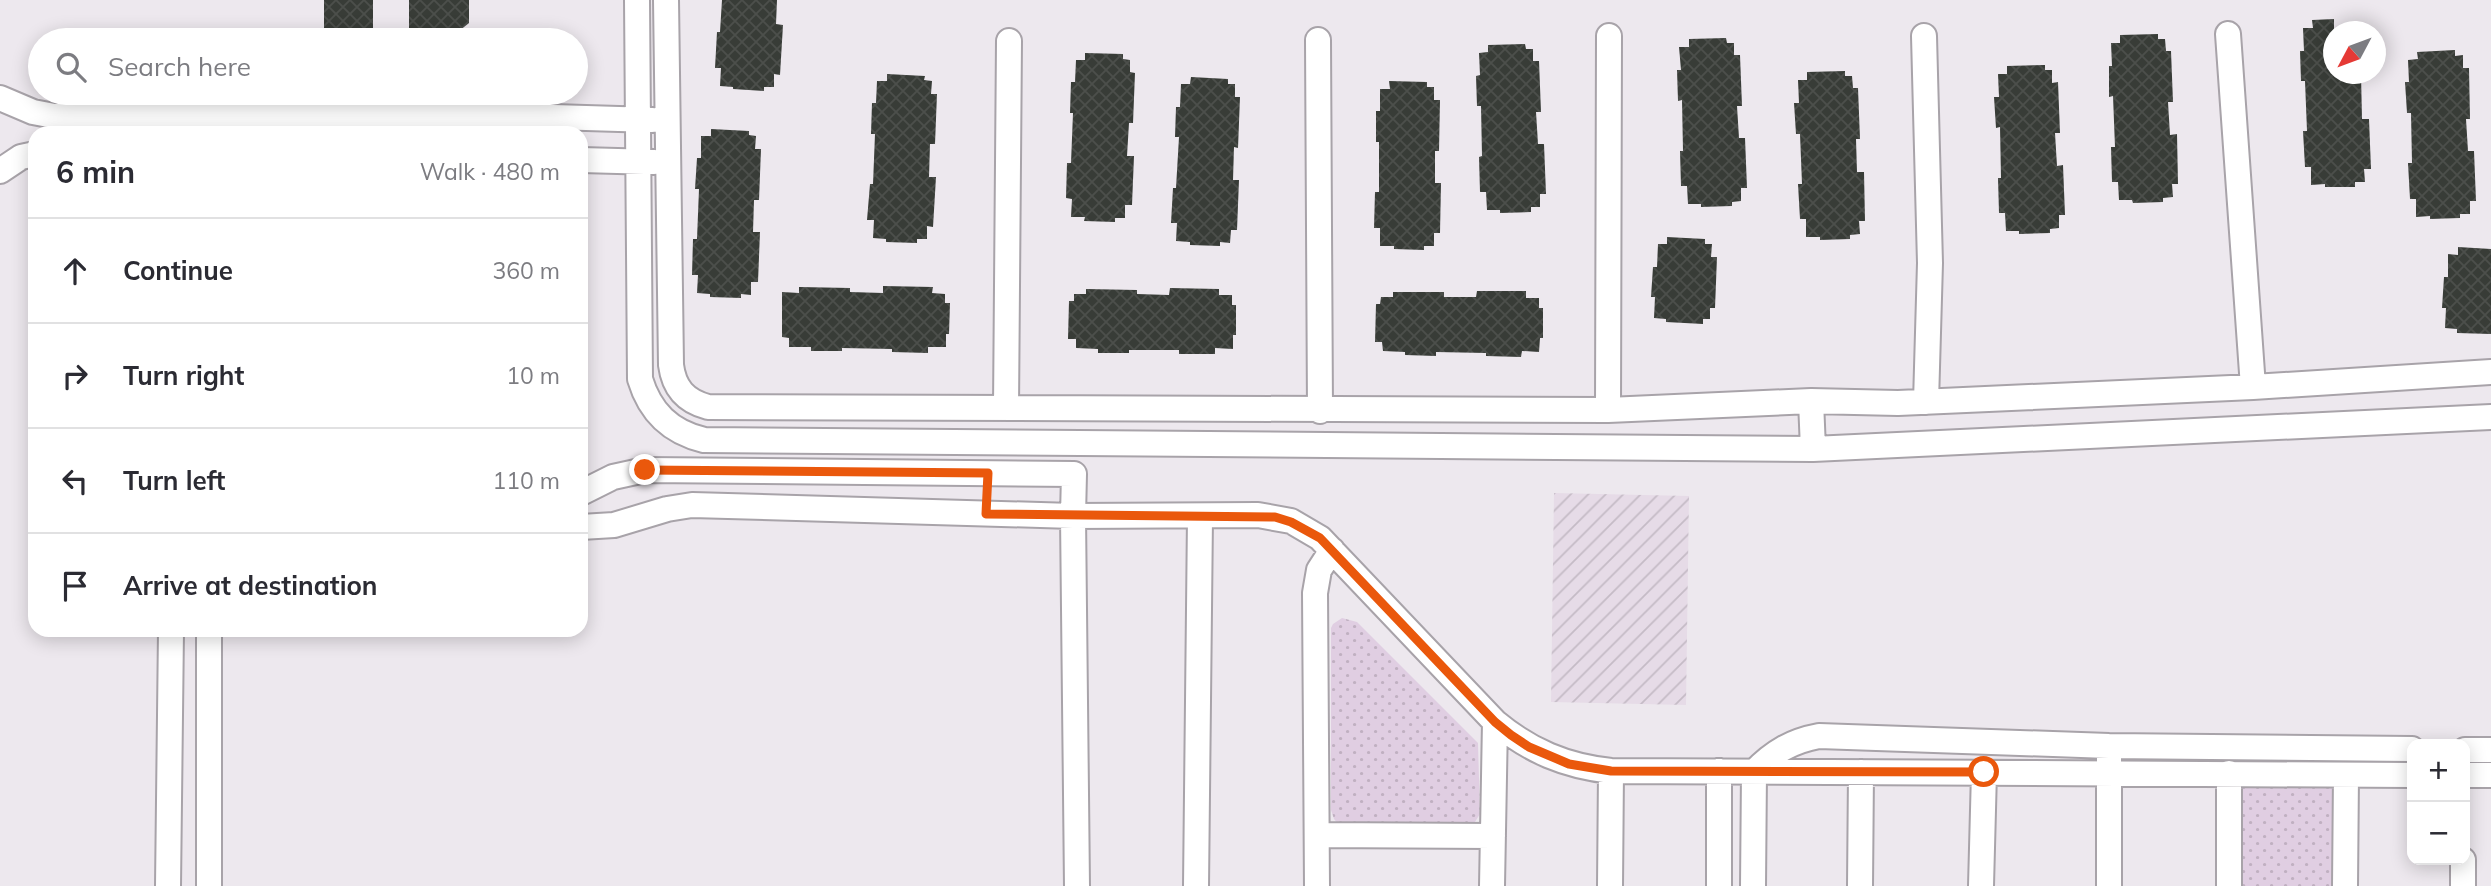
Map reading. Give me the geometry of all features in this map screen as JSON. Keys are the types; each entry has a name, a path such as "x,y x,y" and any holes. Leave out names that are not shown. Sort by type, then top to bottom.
{"street":[{"path":"637,0 640,379 650,404 658,415 679,432 704,440 1813,449 2491,417"},
{"path":"666,0 672,377 677,388 686,397 696,404 708,407 1608,410 1811,401 1926,402 2253,387 2491,372"},
{"path":"2228,34 2253,387"},
{"path":"1608,410 1609,36"},
{"path":"1924,36 1930,263 1926,402"},
{"path":"1318,40 1320,411"},
{"path":"1006,408 1009,41"},
{"path":"0,97 33,112 92,124 406,124 638,118 667,121"},
{"path":"0,170 28,156"},
{"path":"588,160 667,162"},
{"path":"1811,401 1813,449"},
{"path":"588,489 612,477 645,470 1074,474 1077,886"},
{"path":"986,514 988,473"},
{"path":"588,527 614,525 667,509 692,505 1073,516 1275,517 1306,529 1332,550 1495,722 1520,741 1548,757 1569,764 1611,771 2407,775"},
{"path":"1196,886 1200,517"},
{"path":"1317,886 1315,593 1319,570 1332,550"},
{"path":"167,886 170,637"},
{"path":"209,637 209,886"},
{"path":"1492,886 1495,722"},
{"path":"1753,886 1754,772 1764,760 1783,748 1819,736 2109,746 2407,749"},
{"path":"2109,746 2109,886"},
{"path":"2470,750 2491,750"},
{"path":"1610,886 1611,771"},
{"path":"1719,771 1719,886"},
{"path":"1860,886 1861,772"},
{"path":"1981,886 1984,772"},
{"path":"2229,774 2229,886"},
{"path":"2345,886 2346,775"},
{"path":"2470,775 2491,775"},
{"path":"1318,835 1493,836"},
{"path":"2463,865 2463,886"}],"shaded area":[{"path":"1554,493 1689,496 1686,705 1551,702"},
{"path":"1342,618 1357,622 1478,743 1480,814 1473,825 1339,825 1334,819 1331,810 1331,628"},
{"path":"2229,774 2346,775 2345,886 2229,886"}],"building":[{"path":"324,0 373,0 373,28 324,28"},
{"path":"409,0 469,0 469,23 463,28 409,28"},
{"path":"722,0 777,0 776,24 783,25 780,75 774,74 774,87 764,87 764,91 720,86 721,68 715,68"},
{"path":"2334,19 2323,21 2323,84 2361,84 2362,119 2369,119 2371,169 2364,169 2365,182 2355,182 2355,187 2311,185 2311,167 2305,167 2305,81 2301,81 2300,51 2304,51 2303,28 2313,28 2312,20"},
{"path":"2158,34 2158,39 2165,39 2166,51 2171,51 2173,102 2168,102 2170,135 2177,134 2178,184 2172,184 2173,197 2163,198 2163,202 2133,203 2132,200 2119,200 2118,182 2112,182 2111,147 2115,147 2113,96 2109,97 2111,43 2120,43 2120,35"},
{"path":"1726,38 1727,43 1734,43 1734,55 1740,55 1742,106 1737,106 1739,138 1745,138 1747,188 1741,188 1741,201 1732,202 1732,206 1701,207 1701,204 1688,204 1687,186 1681,186 1680,151 1683,151 1682,100 1678,101 1677,70 1681,70 1679,47 1689,47 1689,39"},
{"path":"1525,44 1526,49 1533,49 1533,61 1539,61 1541,112 1536,112 1538,144 1544,144 1546,194 1540,194 1540,207 1531,207 1531,212 1500,213 1500,210 1487,210 1486,192 1480,192 1481,106 1477,106 1476,76 1480,75 1479,53 1488,52 1488,45"},
{"path":"2455,50 2455,56 2463,55 2463,68 2469,68 2470,119 2466,119 2468,151 2474,151 2476,201 2470,201 2470,214 2460,214 2460,218 2416,217 2416,199 2410,199 2408,163 2412,163 2411,113 2407,113 2405,82 2409,82 2408,60 2418,59 2417,52"},
{"path":"1085,53 1123,54 1123,59 1130,60 1130,72 1135,73 1133,123 1129,123 1127,156 1134,156 1132,205 1125,205 1125,218 1115,218 1115,222 1084,221 1085,217 1071,217 1072,199 1066,198 1067,163 1071,163 1071,82 1075,82 1076,60 1085,60"},
{"path":"2045,65 2045,70 2052,70 2052,83 2058,82 2060,133 2055,133 2057,166 2063,165 2065,215 2059,215 2059,228 2050,229 2050,233 2019,234 2019,231 2006,231 2005,213 1999,213 2000,127 1996,128 1994,97 1999,97 1998,74 2007,74 2007,66"},
{"path":"1845,71 1845,76 1852,76 1853,88 1858,88 1860,139 1856,139 1857,172 1864,172 1865,221 1859,221 1860,234 1850,235 1850,239 1820,240 1820,237 1806,237 1806,219 1800,219 1800,134 1796,134 1794,103 1799,103 1798,80 1807,80 1807,72"},
{"path":"887,74 925,76 924,80 932,81 931,94 937,94 935,144 930,144 929,177 936,177 933,227 927,226 927,239 917,239 917,243 886,242 886,239 873,238 874,220 867,220 870,184 873,184 875,134 871,134 872,103 876,103 877,81 887,81"},
{"path":"1191,77 1228,79 1228,84 1235,84 1235,97 1240,97 1238,148 1234,147 1233,180 1239,180 1237,230 1231,230 1230,243 1220,242 1220,246 1190,245 1190,242 1176,241 1177,223 1171,223 1179,137 1175,137 1176,107 1180,107 1181,84 1190,84"},
{"path":"1389,81 1427,82 1427,87 1434,87 1434,100 1440,100 1435,183 1441,183 1440,233 1434,233 1434,246 1424,246 1424,250 1380,246 1380,228 1374,228 1375,192 1379,192 1376,111 1380,111 1380,89 1390,89"},
{"path":"711,129 749,131 749,135 756,136 755,149 761,149 759,200 754,200 753,232 760,232 758,282 751,282 751,295 741,294 741,298 710,297 710,294 697,293 698,275 692,275 693,239 697,239 697,158 701,158 701,136 711,136"},
{"path":"1667,237 1705,239 1705,244 1712,244 1711,257 1717,257 1715,308 1710,308 1710,319 1703,319 1703,324 1666,322 1666,319 1654,318 1655,297 1651,297 1653,267 1657,267 1658,244 1667,244"},
{"path":"2458,247 2491,249 2491,334 2457,333 2457,329 2445,328 2446,308 2442,308 2444,277 2448,277 2448,254 2458,255"},
{"path":"883,286 933,287 932,293 945,294 945,303 950,303 946,347 928,347 928,353 842,348 842,351 811,351 811,347 789,347 789,338 782,337 782,292 799,293 799,287 850,288 850,292 883,293"},
{"path":"1170,288 1219,289 1219,295 1232,295 1232,305 1236,305 1233,349 1215,348 1215,354 1179,354 1179,350 1098,353 1098,349 1076,348 1076,339 1068,339 1069,301 1074,301 1074,294 1086,294 1086,289 1137,290 1137,294 1169,295"},
{"path":"1477,291 1526,291 1526,298 1539,298 1539,308 1543,308 1543,338 1540,338 1539,352 1522,351 1521,357 1436,352 1436,356 1405,355 1405,352 1383,351 1382,342 1375,342 1376,304 1380,304 1381,297 1393,297 1393,292 1444,292 1444,297 1476,297"}],"route":[{"path":"645,470 988,473 986,514 1275,517 1306,529 1320,538 1495,722 1529,747 1548,757 1590,769 1611,771 1984,772"}]}
